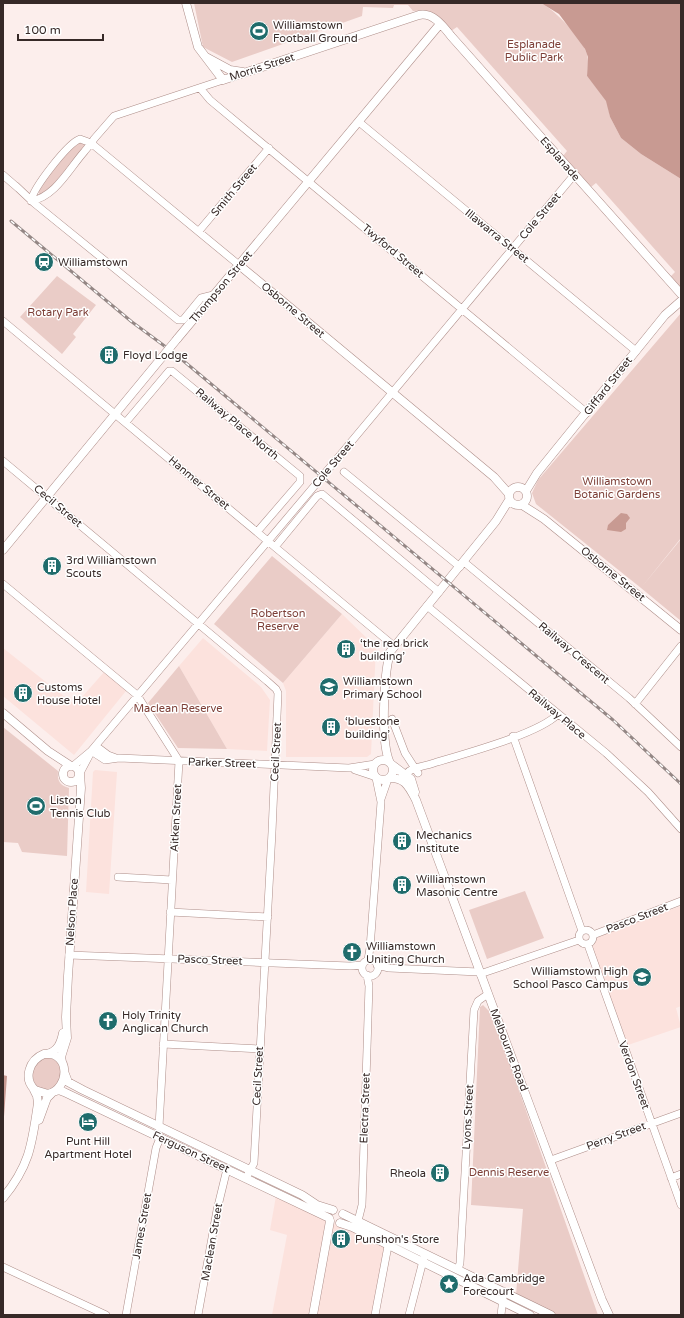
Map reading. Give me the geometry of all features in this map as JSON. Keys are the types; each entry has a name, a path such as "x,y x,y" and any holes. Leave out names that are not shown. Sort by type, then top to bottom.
{"street":[{"path":"186,3 198,48 213,65 221,68 221,81 210,94 214,103"},
{"name":"Morris Street","path":"32,201 42,198 48,194 114,116 422,14 428,15 440,24"},
{"name":"Thompson Street","path":"3,550 213,295 440,24"},
{"name":"Esplanade","path":"440,24 681,294"},
{"path":"213,65 232,71 246,72"},
{"path":"207,85 213,78 213,65"},
{"name":"Twyford Street","path":"200,88 214,103 308,182 587,413"},
{"name":"Illawarra Street","path":"359,122 636,351"},
{"path":"16,186 28,194 36,188 75,141 82,138 92,142"},
{"name":"Osborne Street","path":"92,142 544,519 681,630"},
{"name":"Smith Street","path":"199,231 269,148"},
{"path":"3,175 32,201 178,320 183,320 201,298 213,295"},
{"name":"Cole Street","path":"80,773 93,750 137,695 316,484 574,175"},
{"path":"32,201 36,188"},
{"name":"Giffard Street","path":"394,646 587,413 665,315 681,301"},
{"name":"Hanmer Street","path":"3,321 394,646"},
{"name":"Railway Place North","path":"126,422 169,371 172,371 300,476 300,482 257,532"},
{"name":"Cecil Street","path":"3,461 199,623 276,688 278,693 268,917 259,1049 254,1163 246,1178"},
{"name":"Railway Crescent","path":"344,472 462,564 635,704 681,748"},
{"path":"275,547 317,496 322,494 439,592"},
{"path":"3,584 137,695 179,761"},
{"name":"Railway Place","path":"427,606 606,753 648,792 681,829"},
{"path":"388,779 392,772 386,752 384,736 387,668 390,654 394,646"},
{"path":"635,704 681,646"},
{"name":"Nelson Place","path":"3,713 48,751 72,766"},
{"path":"384,736 372,770 376,778 381,780 407,778 416,770 513,736 551,721 558,714"},
{"path":"392,719 404,751 416,770"},
{"path":"513,736 582,931"},
{"name":"Cole Street","path":"72,766 93,750"},
{"name":"Parker Street","path":"93,750 119,758 179,761 349,768 375,763"},
{"name":"Nelson Place","path":"48,751 59,764 65,778 75,792 78,807"},
{"path":"375,763 383,760 407,778"},
{"name":"Aitken Street","path":"159,1127 179,761"},
{"path":"72,766 77,768 80,773 75,782 65,778 65,769 72,766"},
{"name":"Parker Street","path":"349,768 376,778"},
{"name":"Nelson Place","path":"62,1062 62,1055 67,1038 66,1017 69,955 78,807 81,788 80,773"},
{"name":"Electra Street","path":"376,778 381,802"},
{"name":"Melbourne Road","path":"407,778 551,1160 602,1300 609,1315"},
{"name":"Electra Street","path":"357,1225 362,1205 370,948 381,802 388,779"},
{"path":"118,877 172,880"},
{"name":"Pasco Street","path":"593,935 681,901"},
{"path":"170,912 268,917"},
{"path":"588,930 593,935 592,941 588,945 582,944 579,940 579,935 582,931 588,930"},
{"name":"Pasco Street","path":"69,955 264,962 480,973 579,940"},
{"name":"Verdon Street","path":"588,945 681,1206"},
{"name":"Lyons Street","path":"458,1270 460,1262 474,1010 478,1000 488,994"},
{"name":"Nelson Place","path":"47,1054 55,1051 61,1043 66,1017"},
{"path":"164,1044 259,1049"},
{"path":"3,1198 20,1176 25,1166 32,1140 46,1100 60,1086 65,1074 62,1062 54,1055 47,1054 37,1058 30,1067 29,1080 38,1100 32,1140"},
{"name":"Ferguson Street","path":"65,1074 66,1080 72,1085 302,1195 317,1205 333,1210"},
{"path":"33,1089 44,1094 53,1093"},
{"name":"Ferguson Street","path":"53,1093 59,1090 64,1092 246,1178 329,1220"},
{"name":"Perry Street","path":"551,1160 681,1113"},
{"name":"James Street","path":"126,1315 156,1148 160,1138"},
{"name":"Maclean Street","path":"198,1315 217,1210 227,1169"},
{"path":"670,1178 681,1174"},
{"path":"313,1315 327,1246 330,1212 333,1210 339,1210 357,1225 388,1246 530,1315"},
{"path":"327,1246 339,1224 344,1219 343,1214"},
{"path":"329,1220 339,1224 357,1225 426,1254 551,1315"},
{"path":"375,1315 388,1246"},
{"path":"409,1315 421,1262 426,1254"},
{"path":"3,1267 106,1315"},
{"path":"500,1290 503,1301 501,1315"},
{"name":"Melbourne Road","path":"602,1300 604,1315"}],"shaded area":[{"path":"541,3 681,3 681,179 641,154 621,138 610,117 606,101 587,76 588,57 585,49 559,14"},
{"path":"621,513 627,514 630,518 626,523 626,529 621,532 607,530 608,525"},
{"name":"Williamstown Primary School","path":"342,614 376,647 371,754 367,757 286,757 286,691 283,683"},
{"path":"203,638 261,687 270,700 267,751 227,749 179,666"},
{"path":"3,648 75,705 105,671 126,691 74,755 3,696"},
{"path":"95,770 117,772 109,894 86,892 93,772"},
{"name":"Williamstown High School Pasco Campus","path":"681,906 681,1006 676,1008 681,1027 628,1045 592,948 599,935"},
{"path":"3,1075 7,1076 3,1130"},
{"path":"276,1196 386,1247 373,1315 272,1315 287,1235 270,1230"}],"green space":[{"name":"Esplanade Public Park","path":"194,3 541,3 554,12 580,40 588,57 587,76 607,101 610,117 621,138 641,154 681,179 681,289 670,277 675,272 596,183 591,187 563,156 567,151 457,27 451,31 431,12 420,10 413,11 408,5 394,5 393,8 363,7 362,16 232,62 203,47"},
{"path":"81,141 87,145 49,190 39,195 39,188 72,147"},
{"name":"Rotary Park","path":"57,276 96,305 73,334 76,337 62,354 20,317"},
{"name":"Williamstown Botanic Gardens","path":"681,313 681,538 641,588 536,504 532,493 538,480"},
{"path":"681,539 681,621 641,588"},
{"name":"Robertson Reserve","path":"272,556 342,614 283,683 214,624"},
{"name":"Maclean Reserve","path":"179,666 227,749 178,748 148,703"},
{"path":"3,727 58,771 60,782 69,788 67,856 22,852 18,843 3,842"},
{"name":"Williamstown High School Pasco Campus","path":"525,891 544,938 487,959 469,910"},
{"name":"Dennis Reserve","path":"483,1005 492,1014 598,1315 556,1315 516,1295 523,1209 471,1205 480,1007"},
{"path":"45,1057 56,1060 62,1069 58,1084 49,1091 39,1089 32,1076 34,1068"}],"railway":[{"path":"11,221 132,322 174,353 613,720 681,784"}],"place":[{"name":"Williamstown Football Ground","path":"259,31"},
{"name":"Williamstown","path":"44,262"},
{"name":"Floyd Lodge","path":"109,355"},
{"name":"3rd Williamstown Scouts","path":"52,566"},
{"name":"‘the red brick building’","path":"346,649"},
{"name":"Williamstown Primary School","path":"329,687"},
{"name":"Customs House Hotel","path":"23,693"},
{"name":"‘bluestone building’","path":"331,727"},
{"name":"Liston Tennis Club","path":"36,806"},
{"name":"Mechanics Institute","path":"402,841"},
{"name":"Williamstown Masonic Centre","path":"402,885"},
{"name":"Williamstown Uniting Church","path":"352,952"},
{"name":"Williamstown High School Pasco Campus","path":"642,977"},
{"name":"Holy Trinity Anglican Church","path":"108,1021"},
{"name":"Punt Hill Apartment Hotel","path":"88,1122"},
{"name":"Rheola","path":"440,1173"},
{"name":"Punshon's Store","path":"341,1239"},
{"name":"Ada Cambridge Forecourt","path":"449,1284"}]}
